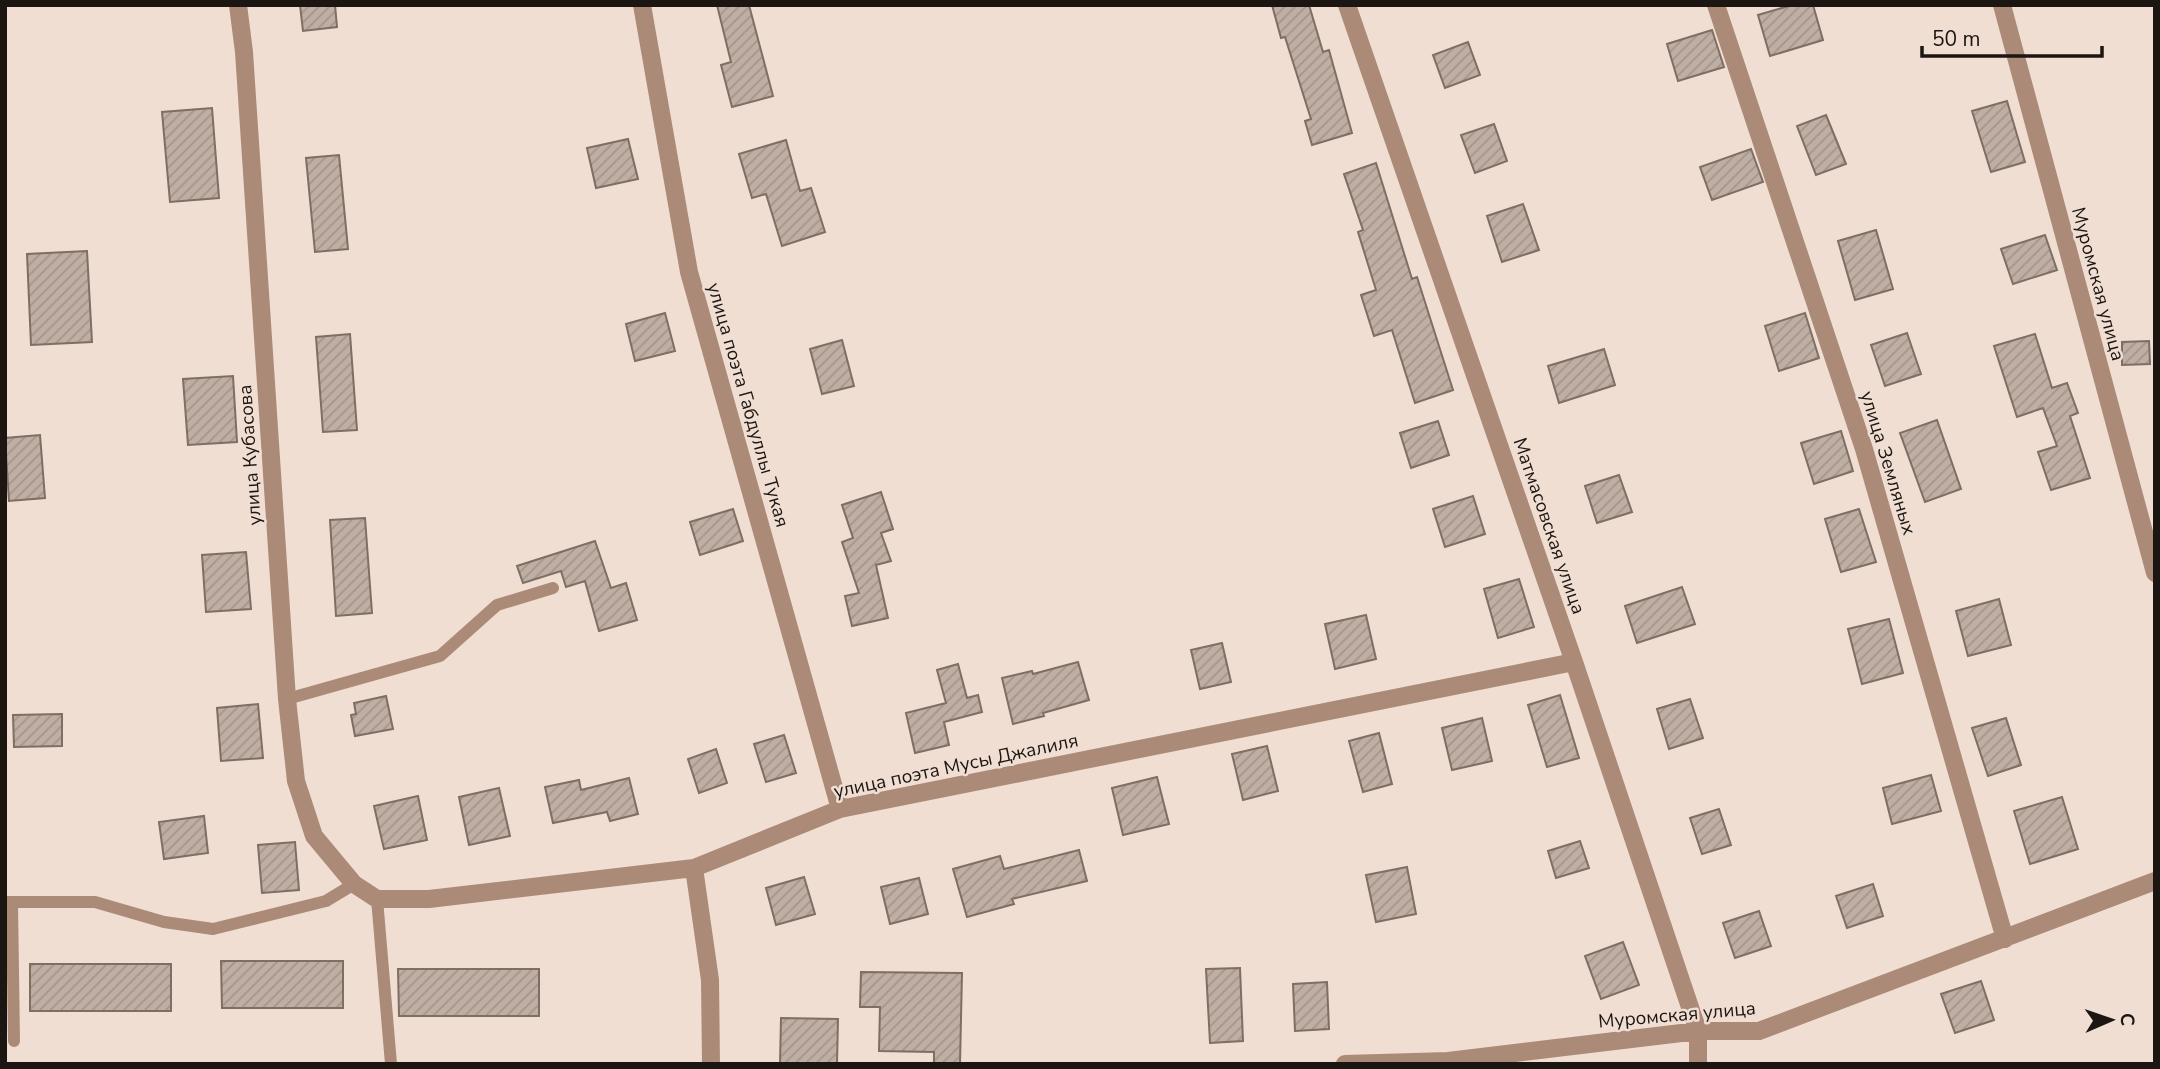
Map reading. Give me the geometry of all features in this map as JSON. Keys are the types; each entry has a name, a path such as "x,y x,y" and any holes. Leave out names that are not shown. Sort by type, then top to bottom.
{"street":[{"name":"улица Кубасова","path":"237,5 245,65 287,699 296,781 314,836 354,884"},
{"name":"улица поэта Габдуллы Тукая","path":"642,5 689,272 840,809"},
{"name":"Матмасовская улица","path":"1347,5 1574,662 1698,1031 1698,1064"},
{"name":"улица Земляных","path":"1716,5 1864,449 2004,939"},
{"name":"Муромская улица","path":"2002,5 2155,573"},
{"name":"улица поэта Мусы Джалиля","path":"377,899 429,899 694,867 840,809 1574,662"},
{"path":"694,867 710,980 711,1064"},
{"name":"Муромская улица","path":"1345,1064 1448,1061 1698,1031 1759,1031 2155,881"},
{"path":"354,884 377,899"}],"lane":[{"path":"287,699 440,656 497,604 554,588"},
{"path":"14,1041 9,902 95,902 164,922 213,929 326,901 354,884"},
{"path":"377,899 391,1064"}],"building":[{"path":"300,5 335,5 337,27 303,31"},
{"path":"717,5 749,5 773,96 732,107 721,65 731,62"},
{"path":"1272,5 1309,5 1323,52 1329,50 1352,133 1312,145 1305,121 1311,119 1285,37 1281,38"},
{"path":"1792,5 1813,5 1823,40 1770,56 1758,15"},
{"path":"1712,30 1724,67 1678,81 1667,44"},
{"path":"1468,42 1480,75 1445,88 1433,55"},
{"path":"2007,101 2025,162 1991,172 1972,111"},
{"path":"212,108 219,198 170,202 162,112"},
{"path":"1826,115 1846,164 1816,175 1797,126"},
{"path":"1494,124 1507,161 1475,173 1461,135"},
{"path":"628,139 638,179 596,188 587,148"},
{"path":"786,140 800,191 811,188 825,232 782,246 766,194 752,198 739,154"},
{"path":"1751,149 1763,182 1712,200 1700,167"},
{"path":"339,155 348,249 315,252 306,158"},
{"path":"1376,163 1412,279 1417,277 1453,390 1415,403 1392,330 1374,336 1361,295 1376,290 1358,232 1363,230 1344,174"},
{"path":"1523,204 1539,250 1502,262 1487,216"},
{"path":"1876,230 1893,289 1855,300 1838,241"},
{"path":"2045,235 2057,270 2013,284 2001,249"},
{"path":"87,251 92,342 31,345 27,254"},
{"path":"665,313 675,351 635,361 626,324"},
{"path":"1805,313 1819,358 1779,371 1765,326"},
{"path":"1907,333 1921,374 1885,386 1871,345"},
{"path":"350,334 357,430 323,432 316,337"},
{"path":"2035,334 2052,388 2067,383 2078,413 2070,416 2090,478 2051,490 2038,452 2057,446 2043,408 2017,417 1994,346"},
{"path":"842,340 854,386 822,394 810,349"},
{"path":"2149,341 2150,364 2122,365 2122,342"},
{"path":"1604,349 1615,385 1559,403 1548,366"},
{"path":"233,376 237,442 188,445 183,379"},
{"path":"1937,420 1961,489 1925,502 1900,433"},
{"path":"1438,421 1449,455 1411,468 1400,433"},
{"path":"1841,431 1853,471 1814,484 1801,443"},
{"path":"40,435 45,498 9,501 5,438"},
{"path":"1619,475 1632,512 1597,523 1585,486"},
{"path":"881,492 893,529 881,533 891,561 876,565 888,618 852,626 845,596 859,593 842,542 853,538 842,505"},
{"path":"1473,496 1485,534 1445,547 1433,509"},
{"path":"733,509 743,541 700,555 690,522"},
{"path":"1859,509 1876,562 1841,572 1825,519"},
{"path":"365,518 372,613 336,616 330,520"},
{"path":"595,541 611,588 626,583 637,620 599,631 585,581 566,587 561,571 523,583 517,566"},
{"path":"246,552 251,609 206,612 202,555"},
{"path":"1519,579 1534,627 1498,638 1484,589"},
{"path":"1682,587 1695,624 1637,643 1625,606"},
{"path":"1999,599 2011,645 1968,656 1956,611"},
{"path":"1366,615 1376,659 1335,669 1325,624"},
{"path":"1889,619 1903,673 1862,684 1848,629"},
{"path":"1222,643 1231,682 1200,689 1191,650"},
{"path":"1078,662 1089,700 1013,724 1002,678 1032,671 1033,674"},
{"path":"958,664 967,698 978,695 982,712 944,722 949,745 915,753 906,713 946,703 937,670"},
{"path":"1560,695 1579,758 1547,767 1528,705"},
{"path":"386,696 393,729 355,736 351,715 356,714 354,703"},
{"path":"1690,699 1703,738 1669,749 1657,709"},
{"path":"258,704 263,758 221,761 217,708"},
{"path":"62,714 62,746 14,747 13,715"},
{"path":"1482,718 1492,761 1452,770 1442,728"},
{"path":"2006,718 2021,765 1988,776 1972,728"},
{"path":"1379,733 1392,784 1363,792 1349,741"},
{"path":"784,735 796,773 766,782 754,744"},
{"path":"1267,746 1278,791 1243,800 1232,754"},
{"path":"716,749 727,783 699,793 688,759"},
{"path":"1931,775 1941,811 1892,824 1883,788"},
{"path":"1157,777 1169,824 1123,835 1112,788"},
{"path":"629,778 638,814 610,821 607,812 553,823 545,787 579,780 581,790"},
{"path":"499,788 510,836 469,845 459,797"},
{"path":"418,796 427,840 384,849 374,806"},
{"path":"2062,797 2078,849 2030,864 2014,811"},
{"path":"1719,809 1731,845 1702,854 1690,818"},
{"path":"204,816 208,853 164,859 159,822"},
{"path":"1580,841 1589,868 1556,878 1548,851"},
{"path":"295,842 299,890 262,893 258,845"},
{"path":"1079,850 1087,881 1012,899 1014,904 967,917 953,869 1000,856 1004,869"},
{"path":"1407,867 1416,914 1376,922 1366,875"},
{"path":"804,877 815,914 776,925 766,888"},
{"path":"919,878 928,914 890,924 881,887"},
{"path":"1873,884 1883,916 1847,928 1836,896"},
{"path":"1759,911 1771,946 1735,958 1723,923"},
{"path":"1623,942 1639,985 1601,999 1585,956"},
{"path":"221,961 343,961 343,1008 222,1008"},
{"path":"30,964 171,964 171,1011 30,1011"},
{"path":"1240,968 1243,1041 1210,1043 1206,969"},
{"path":"398,969 539,969 539,1016 399,1016"},
{"path":"861,972 962,973 960,1064 934,1064 934,1052 879,1051 880,1007 860,1007"},
{"path":"1981,981 1994,1020 1955,1033 1941,994"},
{"path":"1327,982 1329,1029 1295,1031 1293,984"},
{"path":"781,1018 838,1019 837,1064 780,1064"}]}
